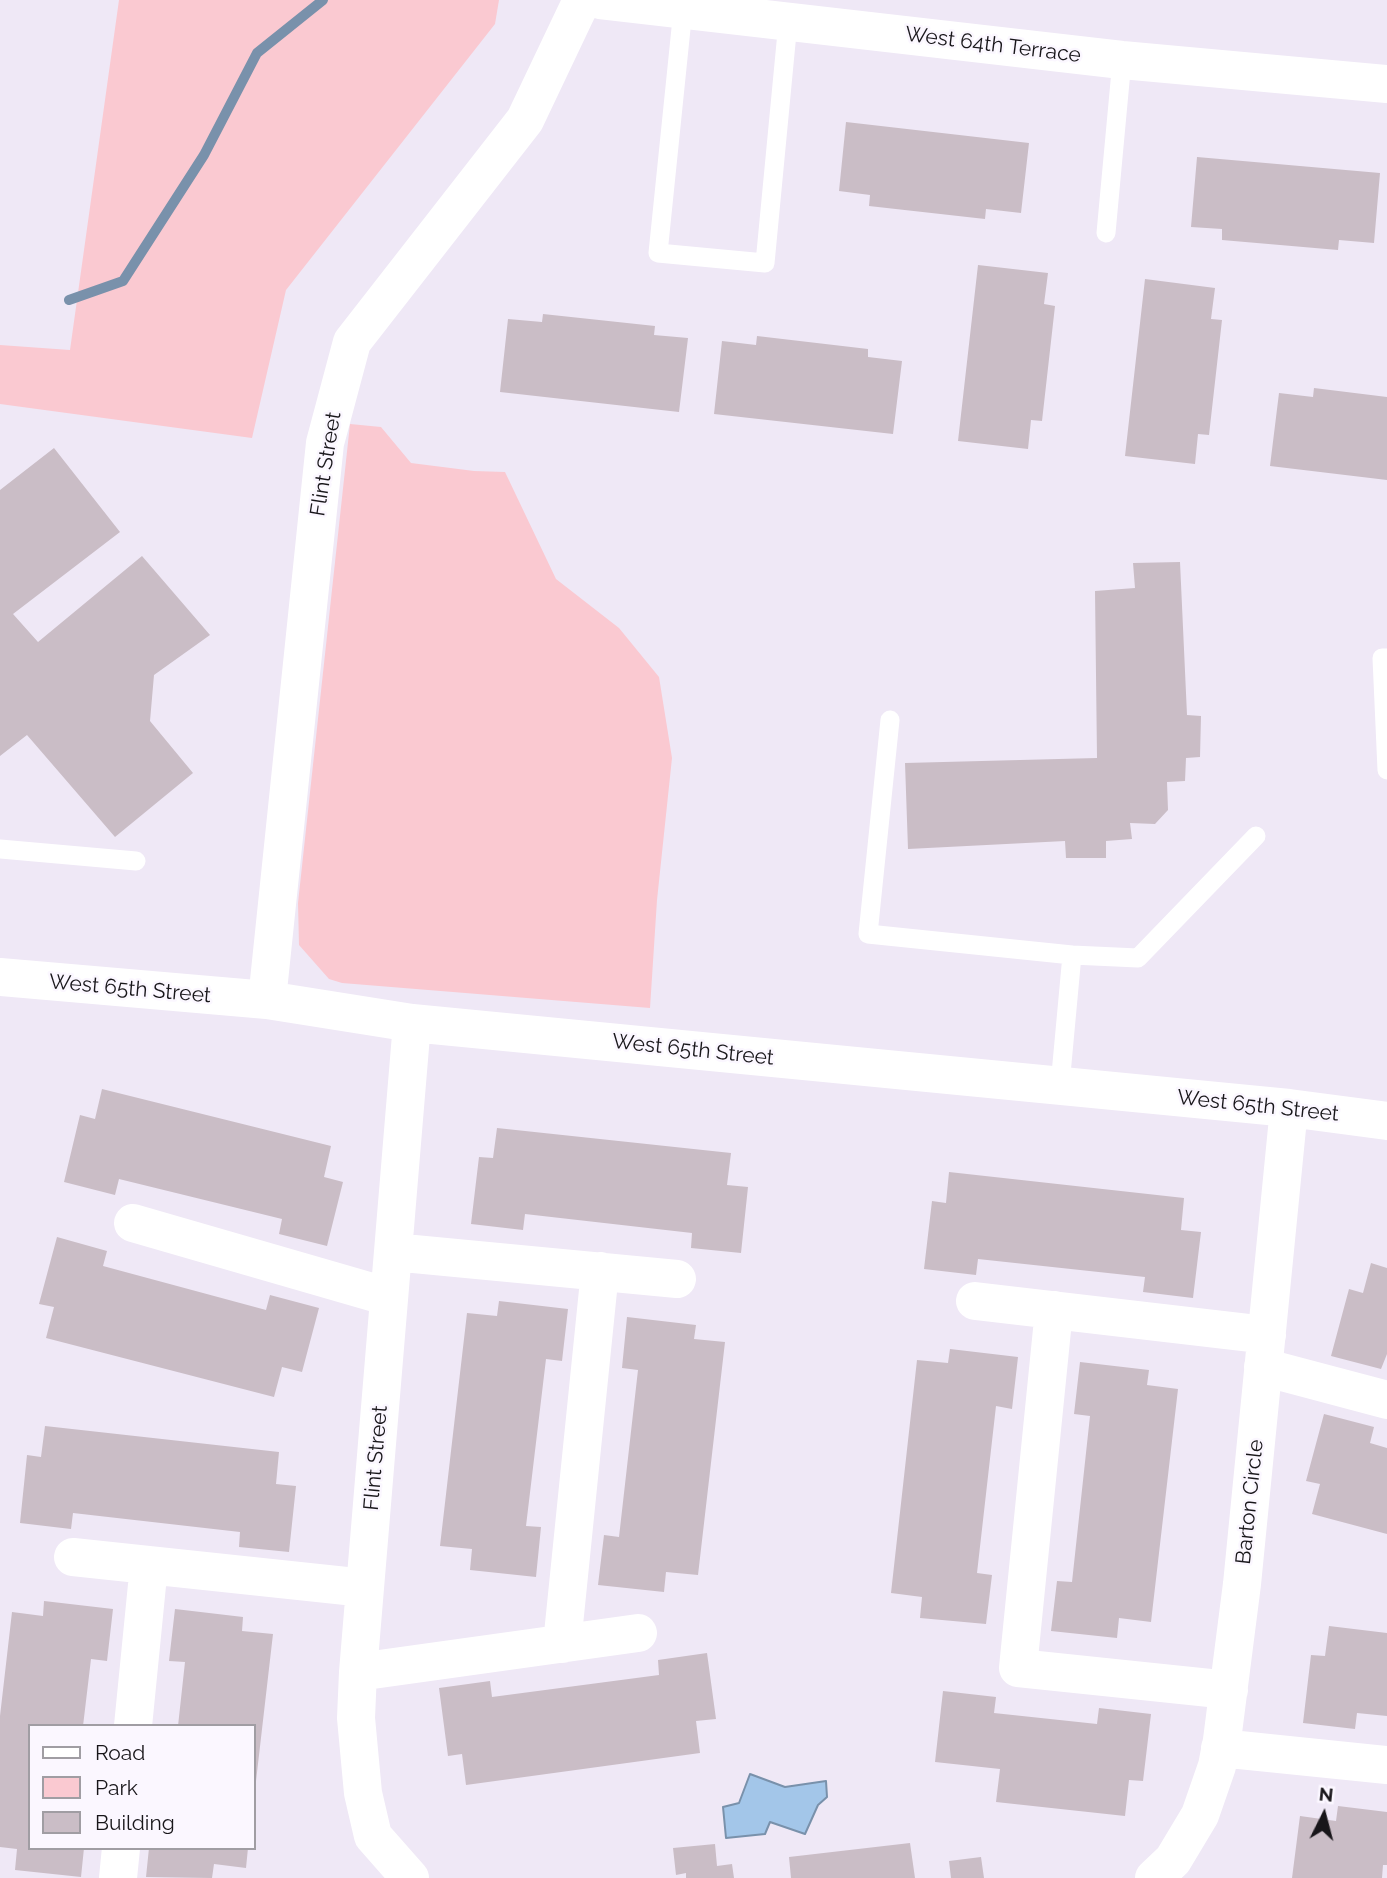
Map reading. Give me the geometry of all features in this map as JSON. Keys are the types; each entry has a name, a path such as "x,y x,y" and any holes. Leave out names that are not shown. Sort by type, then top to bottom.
{"street":[{"name":"Flint Street","path":"267,1000 325,443 352,342 525,120 582,0"},
{"name":"West 64th Terrace","path":"600,0 1122,60 1387,84"},
{"name":"West 65th Street","path":"0,977 267,1000 412,1023 1289,1108 1387,1121"},
{"name":"Flint Street","path":"410,1878 373,1836 363,1793 356,1718 412,1023"},
{"name":"Barton Circle","path":"1154,1878 1172,1860 1200,1815 1217,1766 1241,1596 1289,1108"},
{"path":"133,1223 389,1297"},
{"path":"393,1252 677,1279"},
{"path":"562,1644 600,1271"},
{"path":"975,1301 1054,1310 1265,1351 1387,1400"},
{"path":"1054,1310 1017,1668 1229,1690"},
{"path":"73,1557 365,1588"},
{"path":"133,1724 149,1565"},
{"path":"358,1672 638,1633"},
{"path":"1220,1748 1387,1765"},
{"path":"373,1836 381,1878"},
{"path":"118,1878 121,1850"}],"lane":[{"path":"683,9 658,253 765,262 788,22"},
{"path":"1106,233 1122,60"},
{"path":"1387,658 1382,658 1387,771"},
{"path":"890,720 867,934 1072,955 1138,958 1256,836"},
{"path":"0,849 136,861"},
{"path":"1060,1086 1072,955"}],"green space":[{"path":"119,0 499,0 495,24 286,290 252,438 0,404 0,345 70,350"},
{"path":"350,424 381,427 411,463 505,472 556,579 619,628 659,677 672,758 657,900 650,1008 342,983 329,979 299,945 298,903"}],"water":[{"path":"750,1774 785,1787 826,1781 827,1797 818,1805 805,1834 770,1822 765,1834 726,1838 723,1807 739,1803"}],"building":[{"path":"846,122 1029,143 1021,213 986,209 985,219 869,206 870,195 839,191"},
{"path":"1197,157 1380,173 1374,243 1339,240 1338,250 1222,240 1222,229 1191,227"},
{"path":"978,265 1048,273 1044,304 1055,306 1042,421 1031,420 1028,449 958,441"},
{"path":"1145,279 1215,288 1211,319 1222,320 1209,435 1198,434 1195,464 1125,456"},
{"path":"543,314 655,326 654,335 688,338 679,412 500,392 508,319 542,322"},
{"path":"757,336 868,349 868,357 902,361 893,434 714,414 722,341 756,345"},
{"path":"1314,388 1387,397 1387,480 1270,466 1279,393 1313,397"},
{"path":"54,448 120,532 13,614 38,642 142,556 210,635 154,675 150,721 193,773 115,837 27,735 0,756 0,490"},
{"path":"1180,562 1187,715 1201,716 1200,757 1186,758 1185,781 1167,782 1168,810 1155,824 1130,823 1132,839 1106,841 1106,858 1066,858 1065,841 908,849 905,763 1097,758 1095,591 1135,588 1133,563"},
{"path":"102,1089 331,1146 324,1177 343,1182 327,1246 279,1234 282,1219 119,1179 115,1195 64,1182 80,1115 95,1119"},
{"path":"497,1128 731,1153 727,1185 748,1187 741,1253 691,1248 692,1233 525,1214 523,1230 471,1224 479,1157 493,1158"},
{"path":"949,1172 1184,1198 1181,1230 1201,1232 1193,1298 1143,1292 1145,1277 978,1259 976,1275 924,1269 932,1201 946,1203"},
{"path":"57,1237 107,1251 103,1266 266,1310 270,1295 319,1308 302,1372 282,1367 274,1397 46,1338 54,1307 39,1304"},
{"path":"1371,1263 1387,1268 1387,1354 1381,1369 1331,1356 1349,1289 1363,1293"},
{"path":"499,1301 568,1309 562,1361 546,1359 526,1526 541,1527 536,1577 470,1570 472,1549 440,1546 467,1313 497,1316"},
{"path":"627,1317 696,1325 694,1339 725,1342 698,1575 666,1572 664,1592 598,1585 604,1535 619,1537 638,1370 622,1368"},
{"path":"950,1349 1018,1357 1012,1409 996,1406 977,1573 992,1575 986,1624 920,1618 922,1597 891,1593 917,1360 948,1363"},
{"path":"1080,1362 1149,1370 1147,1385 1178,1389 1151,1622 1119,1618 1117,1638 1051,1631 1057,1581 1072,1582 1090,1416 1074,1414"},
{"path":"1324,1414 1374,1427 1370,1443 1387,1448 1387,1534 1312,1514 1320,1484 1306,1481"},
{"path":"45,1426 279,1452 276,1484 296,1486 289,1552 239,1547 240,1532 73,1513 71,1529 20,1523 27,1455 41,1457"},
{"path":"44,1601 113,1609 107,1661 91,1659 83,1724 28,1724 28,1850 84,1850 81,1877 15,1870 17,1849 0,1847 0,1716 12,1612 43,1616"},
{"path":"175,1609 243,1617 242,1631 273,1634 256,1781 256,1724 178,1724 185,1662 169,1661"},
{"path":"1329,1626 1387,1633 1387,1716 1357,1713 1355,1729 1303,1723 1311,1655 1325,1656"},
{"path":"707,1653 716,1719 696,1721 700,1753 466,1785 462,1754 448,1756 439,1688 490,1681 492,1697 659,1675 658,1660"},
{"path":"943,1691 996,1697 994,1713 1097,1724 1099,1708 1151,1714 1143,1781 1129,1780 1125,1816 996,1802 1000,1769 935,1762"},
{"path":"1338,1806 1387,1812 1387,1865 1383,1865 1382,1878 1292,1878 1300,1816 1336,1821"},
{"path":"910,1843 915,1878 791,1878 789,1857"},
{"path":"715,1844 717,1866 732,1864 734,1878 686,1878 686,1873 676,1875 673,1848"},
{"path":"149,1850 248,1850 246,1868 214,1864 212,1878 146,1877"},
{"path":"981,1857 984,1878 951,1878 949,1861"}],"waterway":[{"path":"69,300 123,281 204,155 257,53 323,0"}]}
